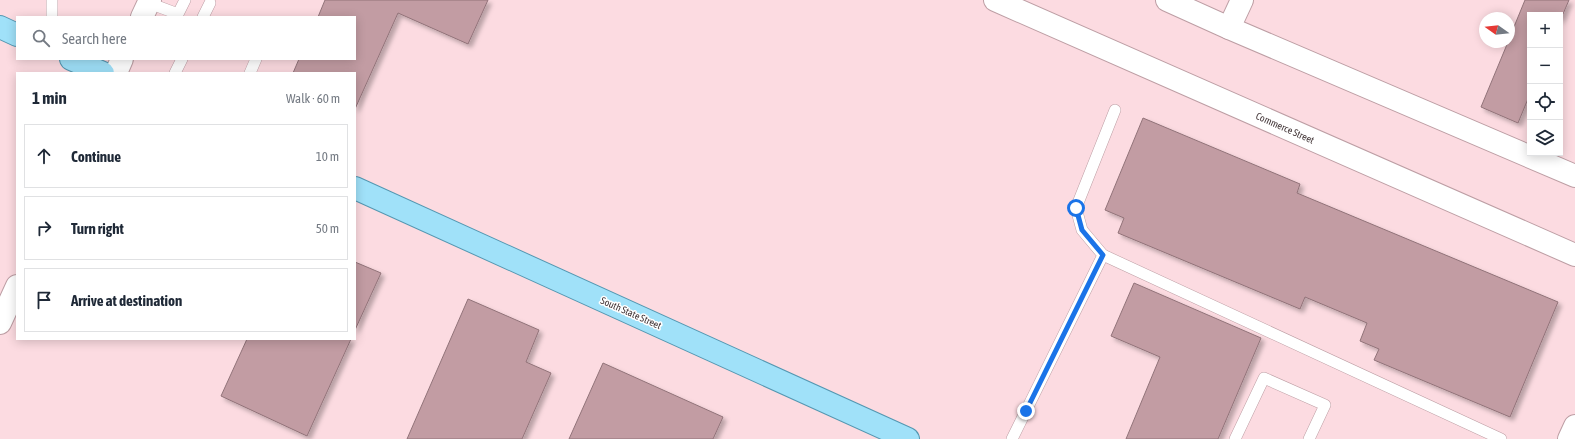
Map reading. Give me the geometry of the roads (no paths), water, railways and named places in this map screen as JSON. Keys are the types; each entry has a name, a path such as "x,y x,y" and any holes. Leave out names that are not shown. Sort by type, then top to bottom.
{"main road":[{"path":"0,28 16,35"},
{"path":"73,60 101,72"},
{"name":"South State Street","path":"356,188 908,439"}],"street":[{"name":"Commerce Street","path":"994,0 1575,255"},
{"path":"1167,0 1575,176"},
{"path":"1229,28 1242,0"},
{"path":"116,72 122,60"},
{"path":"0,323 16,288"},
{"path":"1569,439 1575,426"}],"lane":[{"path":"52,0 52,16"},
{"path":"147,6 182,16 185,0"},
{"path":"204,16 210,3"},
{"path":"176,72 182,60"},
{"path":"250,72 256,60"},
{"path":"1115,110 1076,208 1082,230 1103,255 1501,439"},
{"path":"1012,439 1103,255"},
{"path":"1235,439 1264,378 1325,405 1308,439"}]}
